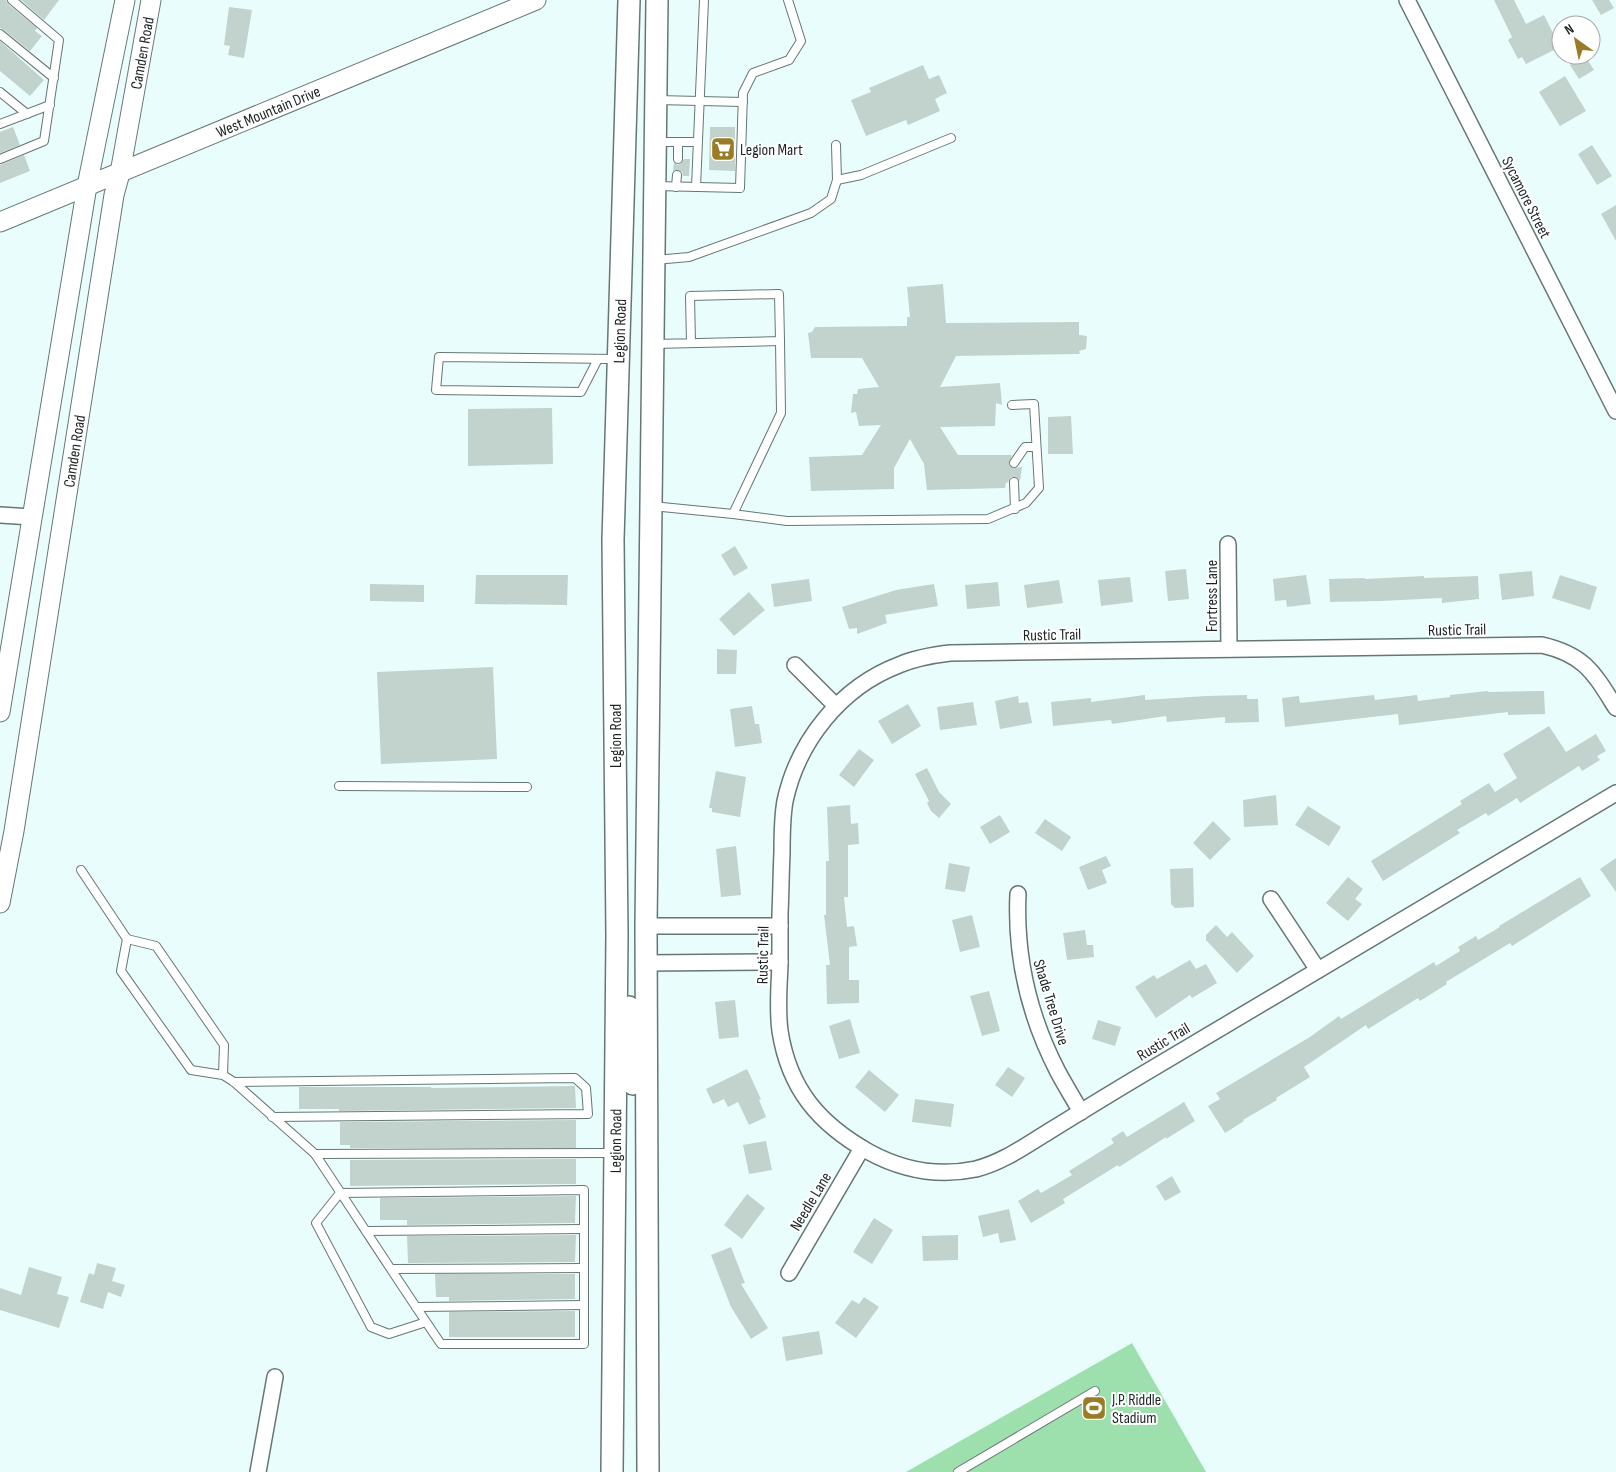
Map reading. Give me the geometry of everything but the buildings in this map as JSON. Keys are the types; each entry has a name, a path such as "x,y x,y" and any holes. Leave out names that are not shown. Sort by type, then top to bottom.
{"main road":[{"name":"Legion Road","path":"612,1472 616,785 614,540 608,359 629,0"},
{"name":"Legion Road","path":"648,1472 646,926 657,0"},
{"path":"616,785 625,798 631,910 630,946 634,957 646,963"},
{"path":"616,976 628,987 633,1090 636,1247 647,1270"},
{"path":"612,1416 622,1429 626,1472"}],"street":[{"name":"Camden Road","path":"0,712 87,186 125,0"},
{"name":"Camden Road","path":"0,903 14,831 113,202 120,173 151,0"},
{"name":"West Mountain Drive","path":"0,222 536,0"},
{"name":"Sycamore Street","path":"1407,0 1616,411"},
{"path":"0,515 32,517"},
{"name":"Fortress Lane","path":"1228,544 1229,649"},
{"name":"Rustic Trail","path":"1616,708 1599,680 1588,667 1574,656 1542,645 950,653 926,656 899,664 877,674 854,690 836,706 814,732 800,756 791,778 782,822 780,926 780,1029 786,1060 793,1079 805,1100 821,1118 862,1148 884,1160 907,1168 930,1172 954,1172 978,1168 1004,1158 1616,793"},
{"path":"795,665 836,706"},
{"name":"Shade Tree Drive","path":"1018,894 1016,923 1019,954 1027,992 1040,1033 1054,1064 1081,1112"},
{"path":"1271,899 1318,970"},
{"path":"646,926 780,926"},
{"path":"646,963 780,962"},
{"name":"Needle Lane","path":"789,1273 862,1148"},
{"path":"258,1472 275,1377"}],"lane":[{"path":"0,159 44,141 59,40 12,0"},
{"path":"696,187 704,0"},
{"path":"654,186 740,188 743,93 753,72 789,60 802,41 788,0"},
{"path":"0,34 54,78"},
{"path":"0,92 27,114"},
{"path":"655,100 743,102"},
{"path":"0,124 50,105"},
{"path":"837,180 861,175 951,138"},
{"path":"655,142 698,142"},
{"path":"678,142 678,158"},
{"path":"653,260 689,257 811,213 831,199 837,180 836,146"},
{"path":"676,187 677,175"},
{"path":"691,343 690,296 778,294 781,413 733,514"},
{"path":"652,344 780,341"},
{"path":"439,358 608,359 580,392 436,390 439,358"},
{"path":"650,506 733,514 787,522 988,519 1026,504 1038,488 1034,404 1012,405"},
{"path":"1014,463 1025,447 1036,447"},
{"path":"1014,482 1014,508"},
{"path":"339,786 527,787"},
{"path":"81,870 127,939 156,946 224,1045 223,1075"},
{"path":"127,939 121,971 191,1070 223,1075 234,1082 315,1154 340,1193 441,1344 584,1344 584,1190 340,1193"},
{"path":"234,1082 575,1078 586,1088 588,1114 272,1117"},
{"path":"315,1154 615,1153"},
{"path":"340,1193 316,1223 371,1327 389,1334 426,1322"},
{"path":"366,1231 584,1229"},
{"path":"392,1269 584,1268"},
{"path":"416,1307 584,1305"},
{"path":"958,1472 1095,1391"}],"green space":[{"name":"J.P. Riddle Stadium","path":"1132,1343 1206,1472 906,1472"}],"place":[{"name":"Legion Mart","path":"723,149"},
{"name":"J.P. Riddle Stadium","path":"1094,1408"}]}
